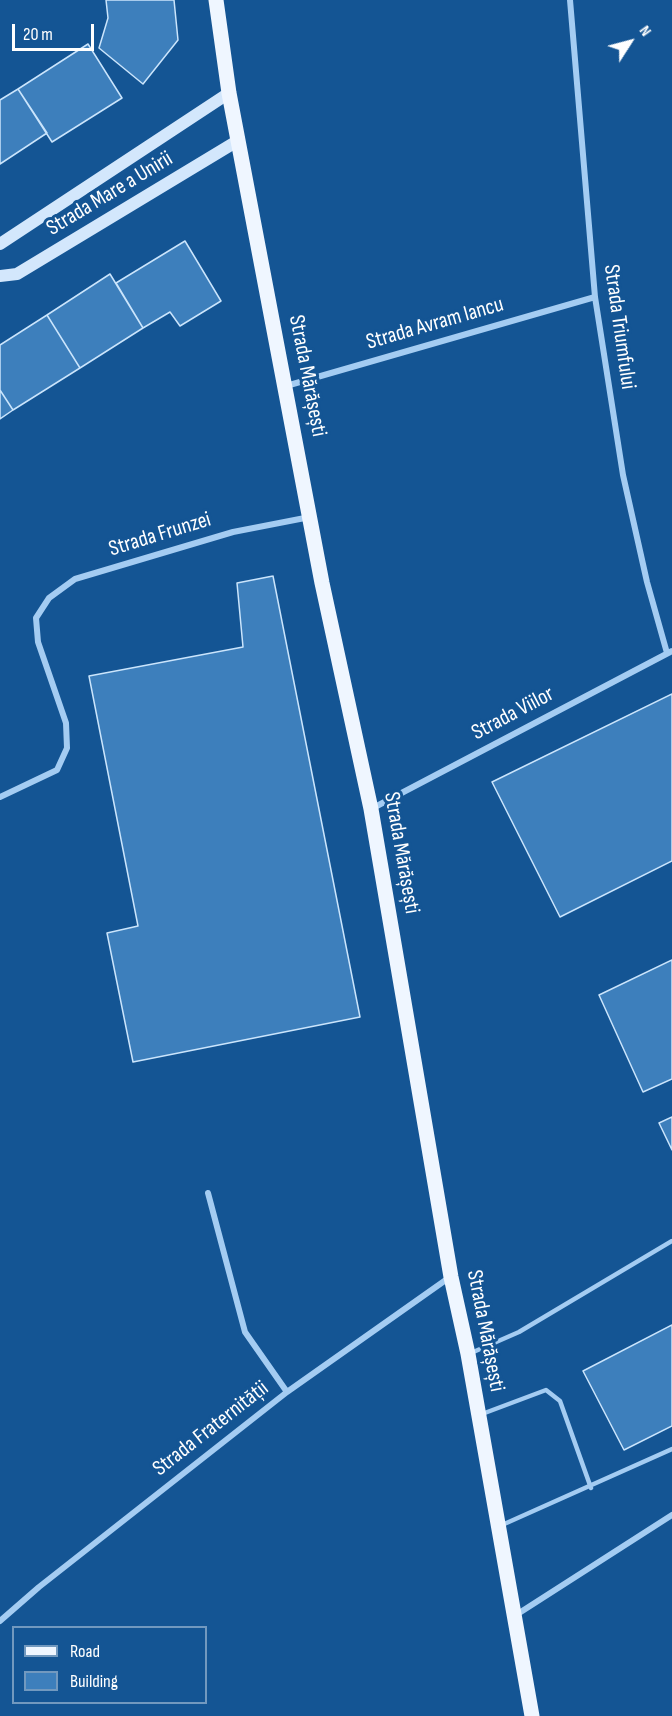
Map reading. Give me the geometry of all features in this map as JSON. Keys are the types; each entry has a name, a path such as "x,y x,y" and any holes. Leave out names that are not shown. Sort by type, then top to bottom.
{"main road":[{"name":"Strada Mărășești","path":"216,0 229,93 310,517 371,809 451,1277 468,1354 532,1716"},
{"name":"Strada Mare a Unirii","path":"0,244 229,93"},
{"name":"Strada Mare a Unirii","path":"0,276 17,274 238,140"}],"street":[{"name":"Strada Triumfului","path":"570,0 595,297 623,475 647,582 670,652"},
{"name":"Strada Avram Iancu","path":"286,386 595,297"},
{"name":"Strada Frunzei","path":"0,797 57,770 67,748 66,723 38,642 36,618 49,598 75,579 232,532 310,517"},
{"name":"Strada Viilor","path":"371,809 670,652"},
{"path":"208,1193 245,1332 287,1392"},
{"name":"Strada Fraternității","path":"0,1621 39,1587 287,1392 451,1277"},
{"path":"515,1615 672,1515"}],"lane":[{"path":"468,1354 519,1332 672,1242"},
{"path":"479,1415 546,1390 560,1401 591,1488"},
{"path":"499,1526 591,1488 672,1449"}],"building":[{"path":"106,0 174,0 178,40 143,84 99,48 108,18"},
{"path":"88,44 122,98 52,142 18,89"},
{"path":"18,89 47,133 0,164 0,100"},
{"path":"185,241 221,301 180,326 170,312 143,328 116,283"},
{"path":"110,274 143,328 80,368 47,315"},
{"path":"47,315 80,368 13,410 0,390 0,345"},
{"path":"0,390 13,410 0,419"},
{"path":"273,576 360,1017 133,1062 107,933 138,926 89,676 243,647 237,583"},
{"path":"672,694 672,861 560,917 492,782"},
{"path":"672,960 672,1079 643,1092 599,995"},
{"path":"672,1117 672,1150 659,1123"},
{"path":"672,1325 672,1426 624,1450 583,1371"}]}
